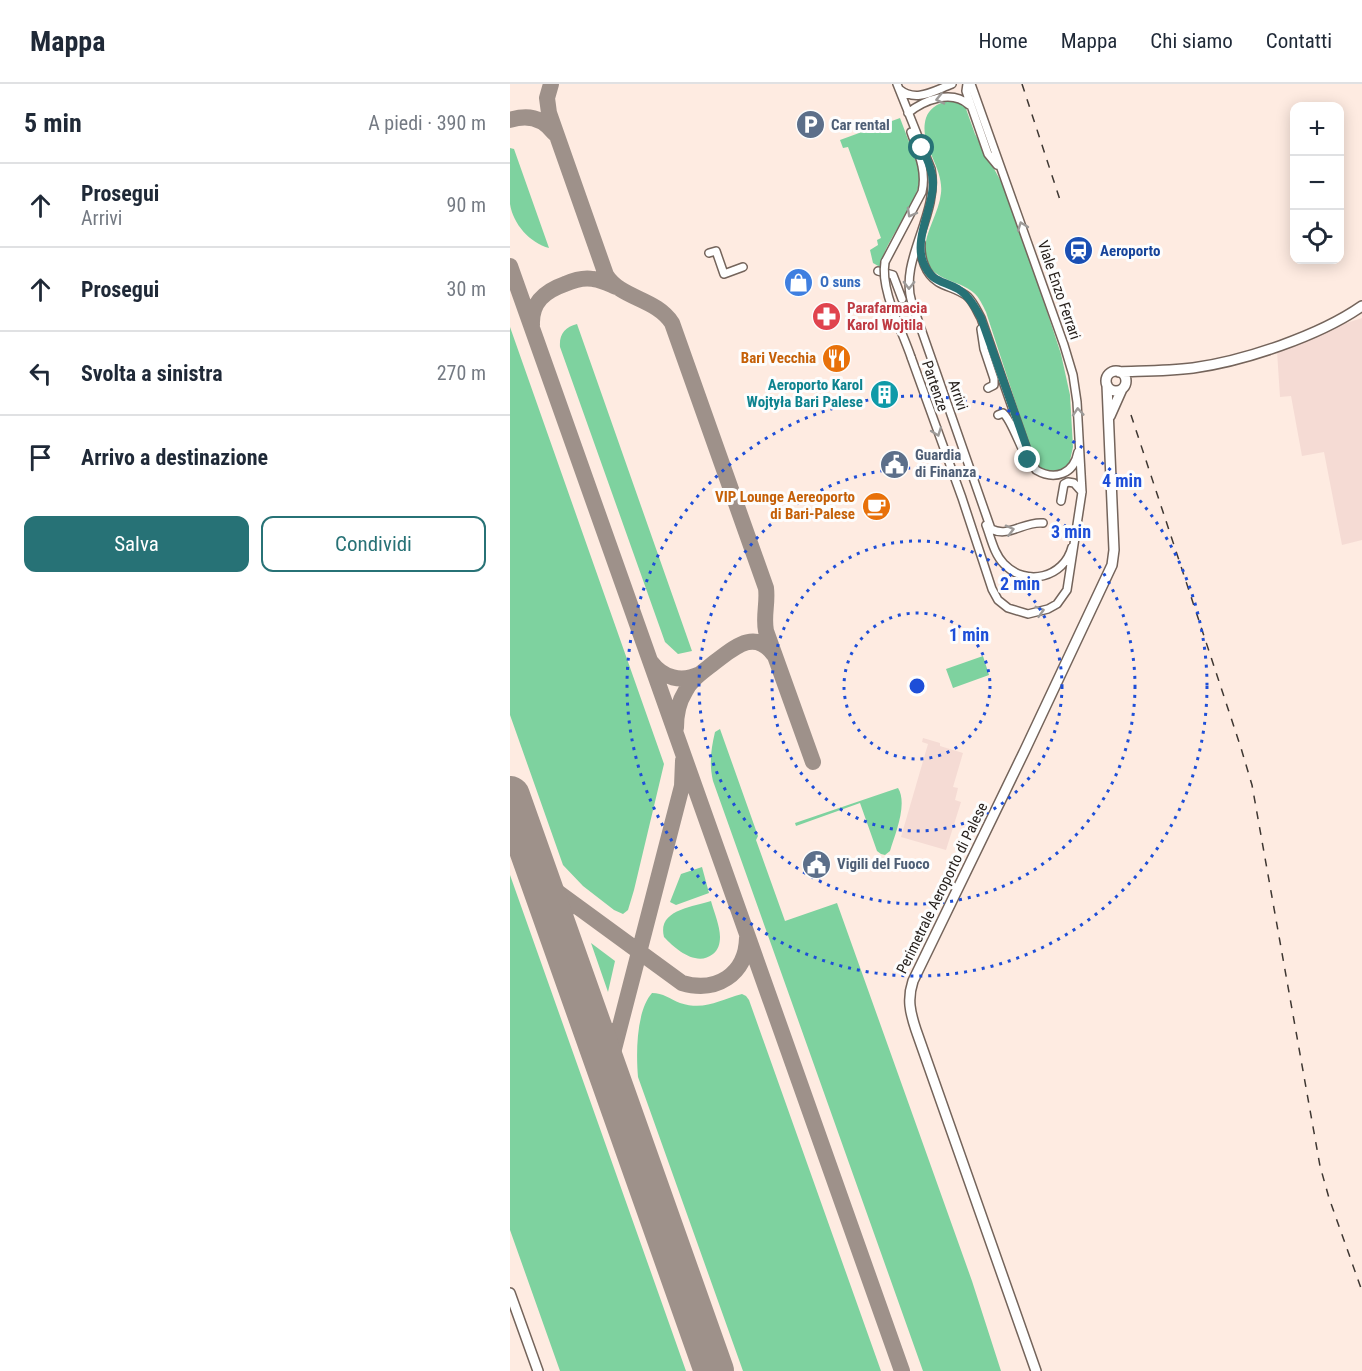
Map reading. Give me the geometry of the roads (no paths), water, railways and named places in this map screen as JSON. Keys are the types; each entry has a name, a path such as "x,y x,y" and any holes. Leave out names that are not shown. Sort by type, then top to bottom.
{"street":[{"path":"899,88 919,97 951,84"},
{"path":"968,84 966,91 988,154 1002,172"},
{"name":"Viale Enzo Ferrari","path":"968,84 1002,172 1070,365 1077,402 1080,441 1082,492 1080,512"},
{"name":"Arrivi","path":"899,88 910,111 931,169 933,181 932,198 910,274 908,292 991,529 1005,532 1034,523 1042,523"},
{"name":"Partenze","path":"899,88 924,171 924,182 922,192 885,262 884,276 992,589 998,600 1019,613 1039,612 1057,604 1067,590 1080,512"},
{"path":"910,111 939,98 948,97 965,101 971,107"},
{"path":"923,229 920,250 928,273 937,282 958,290 969,298 981,318 1033,465"},
{"path":"709,254 716,251 724,274 743,267"},
{"path":"878,271 893,275 902,299"},
{"path":"975,306 984,349 994,379 994,385 988,388"},
{"path":"1144,372 1114,391 1107,385 1108,375 1113,372 1194,368 1258,352 1308,334 1361,308"},
{"path":"1119,372 1124,375 1123,387"},
{"name":"Perimetrale Aeroporto di Palese","path":"1036,1371 915,1030 909,1010 909,993 1112,565 1114,550 1107,385"},
{"name":"Perimetrale Aeroporto di Palese","path":"1108,421 1123,387"},
{"path":"998,415 1003,413 1008,417 1019,446 1042,473 1061,475 1075,464 1080,441"},
{"path":"1061,501 1064,484 1068,482 1074,483 1082,492"},
{"path":"976,496 993,545 1002,563 1017,574 1035,577 1047,576 1064,564 1070,554 1080,512"},
{"path":"510,1293 538,1371"}],"railway":[{"path":"1022,84 1061,203"},
{"path":"1131,415 1252,785 1320,1166 1362,1291"}],"place":[{"name":"Car rental","path":"810,125"},
{"name":"Aeroporto","path":"1079,251"},
{"name":"O suns","path":"799,282"},
{"name":"Parafarmacia Karol Wojtila","path":"826,317"},
{"name":"Bari Vecchia","path":"837,358"},
{"name":"Aeroporto Karol Wojtyła Bari Palese","path":"884,394"},
{"name":"Guardia di Finanza","path":"894,464"},
{"name":"VIP Lounge Aereoporto di Bari-Palese","path":"876,506"},
{"name":"Vigili del Fuoco","path":"816,864"}]}
